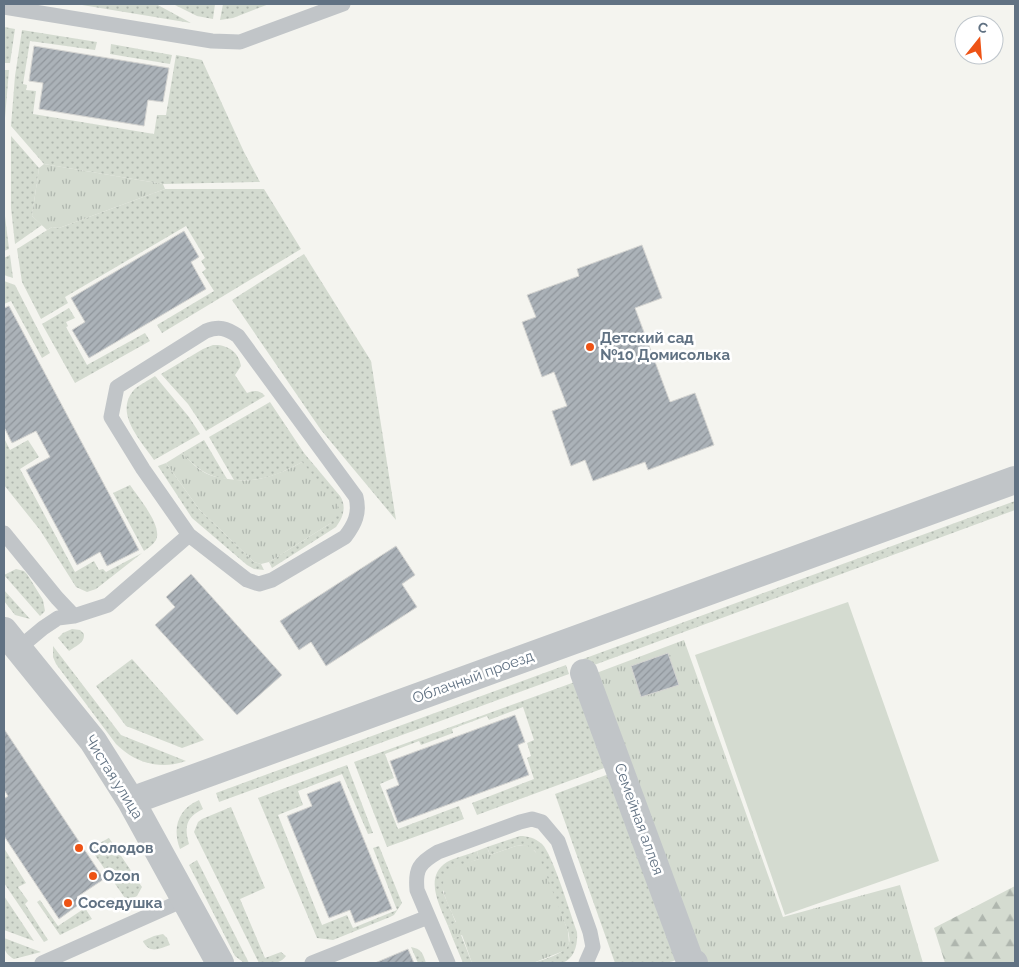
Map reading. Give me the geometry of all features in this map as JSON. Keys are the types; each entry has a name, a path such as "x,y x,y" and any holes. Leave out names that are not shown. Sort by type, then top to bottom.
{"street":[{"name":"Облачный проезд","path":"131,800 311,737 1015,480"},
{"name":"Чистая улица","path":"12,640 93,741 131,800 220,963"},
{"name":"Семейная аллея","path":"584,674 690,961 694,963"}],"lane":[{"path":"4,7 212,41 240,42 343,4"},
{"path":"222,328 238,336 356,497 358,506 356,518 345,537 263,584 247,580 188,535 143,469 111,417 117,387 206,331 222,328"},
{"path":"4,533 74,616"},
{"path":"12,640 43,628 58,618 74,616 108,605 188,535"},
{"path":"448,963 417,890 418,867 427,858 438,852 532,819 542,822 558,841 590,932 593,947 586,963"},
{"path":"42,963 186,899"},
{"path":"312,963 428,916"}],"green space":[{"path":"76,4 156,4 191,23"},
{"path":"173,4 215,4 213,19 197,16"},
{"path":"223,4 269,4 233,18 220,20"},
{"path":"4,27 15,29 10,63 4,63"},
{"path":"22,30 97,42 95,50 30,41 23,84 27,85 26,90 36,91 33,114 154,134 157,115 166,115 176,55 202,60 244,152 260,182 163,184 44,164 11,126 15,76"},
{"path":"111,44 172,55 170,64 110,54"},
{"path":"4,70 9,70 4,130"},
{"path":"11,136 39,168 32,216 42,225 15,244 11,208"},
{"path":"44,164 163,184 165,189 59,228 52,227 47,230 32,216 39,168"},
{"path":"165,189 264,189 301,249 162,333 157,325 214,291 202,272 206,269 201,261 205,258 186,226 65,297 68,303 41,319 22,282 17,249 52,227 59,228"},
{"path":"4,208 9,249 4,251"},
{"path":"304,254 371,361 396,520 321,430 232,300"},
{"path":"10,255 13,278 4,275 4,258"},
{"path":"4,281 15,285 50,353 42,358 11,301 4,304"},
{"path":"69,308 75,318 66,322 68,326 66,327 87,365 145,333 150,341 75,383 42,324"},
{"path":"213,345 223,346 231,350 238,357 241,366 235,375 247,393 257,391 265,396 206,431 188,404 161,374"},
{"path":"155,376 189,417 200,434 154,460 132,427 127,409 128,400 133,391"},
{"path":"270,402 304,453 340,496 344,508 341,520 336,527 272,568 269,562 331,523 302,462 269,477 253,480 234,480 209,437"},
{"path":"4,438 10,450 28,440 39,457 20,469 75,572 94,561 99,570 103,569 106,572 142,553 96,589 87,592 76,587 40,530 4,485"},
{"path":"204,440 227,479 202,471 182,453"},
{"path":"182,453 206,473 216,477 238,480 266,477 302,462 337,503 338,511 331,523 269,562 261,564 254,562 199,509 166,463"},
{"path":"166,463 199,509 254,562 261,564 264,570 254,569 247,565 192,518 158,466"},
{"path":"130,485 149,512 156,527 156,540 144,551 113,493"},
{"path":"1015,501 1015,510 586,668 583,659"},
{"path":"16,569 27,574 43,600 45,611 40,616 4,575"},
{"path":"4,590 30,619 15,615 4,601"},
{"path":"848,602 939,861 785,915 695,655"},
{"path":"72,629 80,630 84,637 80,644 69,651 58,638 63,633"},
{"path":"684,640 783,917 900,885 923,963 703,963 591,675"},
{"path":"53,646 121,735 186,761 176,764 157,765 140,760 123,751 56,664 53,657"},
{"path":"132,659 204,740 182,748 126,726 96,686"},
{"path":"566,665 569,674 219,802 216,793"},
{"path":"583,679 615,764 477,815 472,803 534,779 527,758 531,756 527,743 534,740 523,707 489,720 487,716 452,729 453,733 421,745 419,741 385,754 394,778 380,784 398,829 459,806 464,819 387,847 354,762"},
{"path":"347,765 373,833 368,834 342,774 298,791 303,805 278,815 322,925 347,915 353,928 397,910 373,848 379,846 402,903 394,915 390,917 333,940 317,938 258,798"},
{"path":"617,771 684,958 666,963 615,963 555,794"},
{"path":"199,800 203,809 190,819 187,828 189,844 180,849 177,834 179,820 186,808"},
{"path":"231,807 265,888 240,899 265,958 281,952 286,956 281,961 259,963 194,832 198,822 202,819"},
{"path":"520,836 537,840 546,850 556,872 577,932 577,941 573,954 566,961 559,964 533,963 558,954 569,943 568,931 535,851 524,845 490,855 487,847"},
{"path":"109,838 142,887 137,896 127,901 90,848"},
{"path":"524,845 530,846 539,856 568,931 569,943 566,950 533,963 472,963 462,935 453,939 448,926 456,922 444,894 444,879 453,868 479,859 477,851 487,847 490,855"},
{"path":"4,848 26,883 18,887 28,901 25,904 48,940 44,942 4,883"},
{"path":"477,851 479,859 454,868 443,892 456,923 448,926 438,901 435,884 436,876 440,868 447,862"},
{"path":"197,860 249,963 244,963 235,956 189,865"},
{"path":"1015,886 1015,963 945,963 934,928"},
{"path":"4,896 34,941 4,930"},
{"path":"40,900 58,926 85,908 92,919 60,935 37,902"},
{"path":"163,934 170,945 151,949 143,941 154,936"},
{"path":"461,935 472,963 463,963 453,939"},
{"path":"4,938 41,952 14,959 5,950"},
{"path":"411,947 422,952 426,963 418,963"}],"building":[{"path":"34,46 169,68 163,102 148,100 144,126 39,109 43,83 29,81"},
{"path":"184,231 199,257 191,262 206,289 89,358 72,330 85,322 71,298"},
{"name":"Детский сад №10 Домисолька","path":"642,245 662,298 635,308 670,402 695,393 714,445 648,470 645,462 593,481 585,460 571,466 552,411 567,406 554,372 542,377 522,322 536,317 527,295 579,276 577,269"},
{"path":"9,306 139,550 107,566 100,552 77,565 26,470 50,457 36,431 12,443 4,427 4,308"},
{"path":"396,546 415,575 402,584 417,607 326,666 311,642 299,650 280,621"},
{"path":"191,574 282,675 237,715 155,625 175,607 166,597"},
{"path":"668,653 679,685 641,697 631,666"},
{"path":"515,715 525,742 518,745 529,775 398,823 386,790 399,785 390,761"},
{"path":"4,729 104,879 77,897 81,903 59,919 4,836 4,799 8,796 4,790"},
{"path":"340,781 392,909 355,923 350,910 329,918 287,816 312,806 307,794"},
{"path":"408,949 414,963 375,963"}],"place":[{"name":"Детский сад №10 Домисолька","path":"590,347"},
{"name":"Солодов","path":"79,848"},
{"name":"Ozon","path":"93,876"},
{"name":"Соседушка","path":"68,903"}]}
